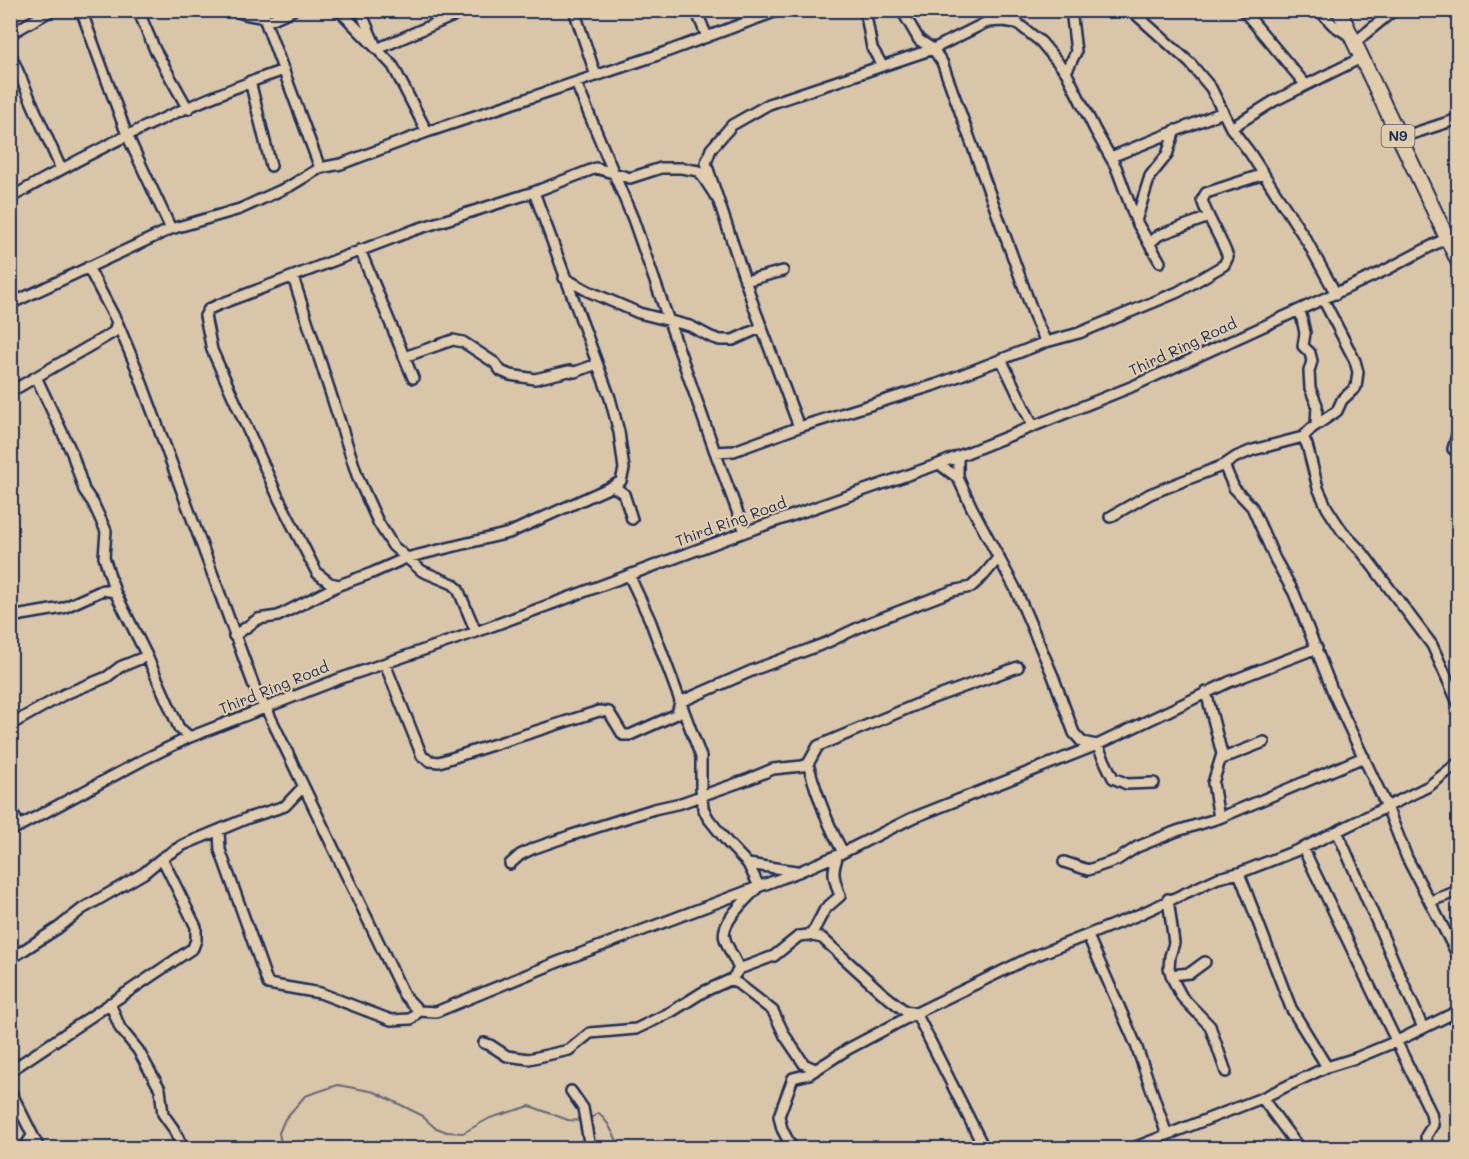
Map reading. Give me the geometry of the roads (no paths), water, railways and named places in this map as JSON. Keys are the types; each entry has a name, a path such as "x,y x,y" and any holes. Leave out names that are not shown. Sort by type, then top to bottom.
{"highway":[{"name":"N9","path":"1339,10 1399,138 1453,235 1458,261"}],"street":[{"path":"10,34 52,10"},
{"path":"81,10 128,135 171,229"},
{"path":"138,10 155,50 188,109"},
{"path":"235,10 246,17 262,14 270,20 293,10"},
{"path":"339,10 393,66 427,132"},
{"path":"360,10 377,49"},
{"path":"377,49 467,10"},
{"path":"574,10 596,76"},
{"path":"696,10 707,37"},
{"path":"10,304 171,229 240,209 290,186 320,168 341,164 780,10"},
{"path":"865,10 872,48 882,65"},
{"path":"900,10 919,40 933,49 942,62 1036,321 1046,342"},
{"path":"1066,72 1076,52 1072,18 1076,10"},
{"path":"1131,10 1190,63 1211,88 1231,128 1264,174 1308,243 1336,294"},
{"path":"1243,10 1305,84"},
{"path":"1319,10 1333,25 1352,39 1394,10"},
{"path":"262,14 320,168"},
{"path":"799,427 745,280 706,163 711,149 732,125 769,104 933,49 987,22 1017,23 1041,42 1066,72 1116,167 1136,221 1160,262"},
{"path":"10,53 61,169"},
{"path":"1231,128 1305,84 1361,58"},
{"path":"10,198 128,135 250,81 284,70"},
{"path":"250,81 271,166"},
{"path":"576,83 633,219 715,452 746,532"},
{"path":"1111,157 1223,112"},
{"path":"1399,138 1458,119"},
{"path":"1136,221 1150,177 1167,155 1175,130"},
{"path":"596,168 604,150"},
{"path":"339,585 330,583 317,573 288,519 212,350 205,316 208,309 414,230 534,192 596,168 630,178 661,168 699,171 718,200"},
{"path":"715,452 734,451 799,427 938,384 1046,342 1112,321 1178,292 1224,265 1228,257 1202,200 1206,193 1264,174"},
{"path":"234,636 258,619 278,616 339,585 406,558 509,533 621,481 624,469 623,453 610,398 534,192"},
{"path":"1149,244 1159,235 1209,217"},
{"name":"Third Ring Road","path":"10,831 142,760 190,737 339,679 476,632 746,532 939,464 1131,387 1336,294 1453,235"},
{"path":"360,250 413,378"},
{"path":"88,267 117,322 159,428 258,697 266,708 404,995 419,1011 436,1012 558,962 798,872 910,819 1096,745 1206,692 1317,648"},
{"path":"745,280 783,271"},
{"path":"293,277 358,478 378,522 393,546 406,558 422,571 453,584 458,589 476,632"},
{"path":"564,278 639,313 690,326 720,340 734,340 762,327"},
{"path":"574,302 588,291"},
{"path":"1110,517 1150,494 1224,465 1236,457 1253,450 1303,437 1337,411 1342,400 1356,387 1358,372 1352,355 1323,299"},
{"path":"1299,310 1305,333 1303,346 1310,353 1312,361 1309,371 1310,388 1317,405 1316,425"},
{"path":"10,392 114,332 117,322"},
{"path":"404,357 453,340 462,342 495,363 505,373 524,378 534,379 569,371 575,372 597,364"},
{"path":"1002,359 1033,426"},
{"path":"36,377 72,453 84,490 93,502 106,531 104,557 115,592 147,656 179,729 190,737"},
{"path":"1453,449 1458,431"},
{"path":"1303,437 1318,488 1327,508 1342,531 1362,552 1432,645 1458,703"},
{"path":"721,466 734,451"},
{"path":"958,456 958,478 1015,588 1053,676 1074,733 1082,742 1096,745"},
{"path":"939,464 958,478"},
{"path":"1224,465 1234,488 1252,507 1275,559 1294,593 1335,697 1387,807 1407,858 1458,956"},
{"path":"613,486 624,494 632,519"},
{"path":"680,702 756,669 809,650 866,624 952,591 970,587 999,557"},
{"path":"629,575 650,620 701,757 703,808 708,818 748,864 759,886"},
{"path":"10,617 63,608 103,590 115,592"},
{"path":"10,725 65,694 147,656"},
{"path":"385,664 422,756 430,761 439,762 599,711 609,712 623,735 630,735 677,714 680,702"},
{"path":"510,864 520,855 542,846 654,809 703,796 773,769 808,764 818,746 925,701 1018,667"},
{"path":"1206,692 1222,754 1213,783 1219,818"},
{"path":"1221,759 1264,742"},
{"path":"1096,745 1113,778 1127,784 1154,783"},
{"path":"1064,862 1088,870 1117,860 1137,847 1219,818 1364,757"},
{"path":"792,1149 782,1129 779,1116 793,1078 809,1074 916,1013 1027,959 1088,936 1218,878 1239,873 1303,848 1429,786 1458,763"},
{"path":"484,1043 507,1056 529,1059 569,1050 590,1033 636,1029 703,992 732,979 739,969 774,956 799,936 811,932 825,909 840,896 833,882 833,874 840,854 808,764"},
{"path":"10,959 58,928 82,909 144,873 183,845 285,806 303,787"},
{"path":"10,810 20,826"},
{"path":"219,831 220,850 268,984 320,993 392,1020 411,1019 419,1011"},
{"path":"1337,831 1423,1028"},
{"path":"1303,848 1432,1118 1433,1125 1426,1136 1427,1149"},
{"path":"10,1071 193,948 196,940 196,927 162,858"},
{"path":"748,864 798,872"},
{"path":"1239,873 1291,1008 1327,1068"},
{"path":"739,969 724,937 724,928 730,917 759,886"},
{"path":"1431,901 1458,891"},
{"path":"1168,899 1174,943 1169,962 1172,975 1178,992 1210,1026 1226,1072"},
{"path":"821,915 822,938"},
{"path":"811,932 822,938 905,1011 916,1013"},
{"path":"1088,936 1136,1045 1167,1135"},
{"path":"1172,975 1180,976 1190,973 1205,962"},
{"path":"732,979 773,1011 804,1064 815,1069"},
{"path":"110,1003 120,1028 138,1050 160,1089 163,1114 183,1149"},
{"path":"1133,1149 1397,1041 1458,1011"},
{"path":"916,1013 984,1149"},
{"path":"10,1090 39,1149"},
{"path":"571,1091 583,1108 590,1149"},
{"path":"1262,1098 1299,1149"},
{"path":"24,1149 32,1136"}],"waterway":[{"path":"282,1148 279,1133 285,1119 305,1096 338,1085 375,1092 421,1115 434,1127 447,1132 463,1133 490,1118 530,1106 568,1120 583,1121"},
{"path":"589,1119 599,1113 621,1148"}]}
